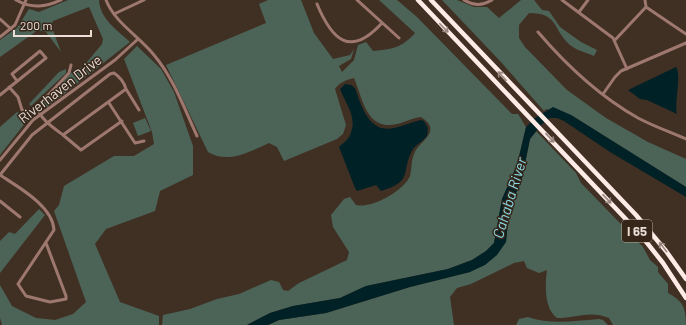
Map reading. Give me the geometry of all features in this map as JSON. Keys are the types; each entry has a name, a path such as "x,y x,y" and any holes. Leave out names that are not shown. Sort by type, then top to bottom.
{"highway":[{"name":"I 65","path":"418,0 580,170 646,242 686,298"},
{"name":"I 65","path":"431,0 650,231 686,279"}],"street":[{"path":"16,0 37,7 49,6 61,0"},
{"path":"106,0 114,14 153,54 169,76 197,136"},
{"path":"114,14 144,0"},
{"path":"356,0 399,38"},
{"path":"464,0 471,4 479,5 492,0"},
{"path":"562,0 614,40 627,69"},
{"path":"579,12 588,0"},
{"path":"645,0 646,7 686,34"},
{"path":"0,37 15,25 25,2"},
{"path":"317,4 331,32 338,38 348,41 358,41 367,38 382,23"},
{"path":"614,40 646,7"},
{"path":"0,19 11,29"},
{"path":"538,32 565,62 588,84 639,118 686,139"},
{"name":"Riverhaven Drive","path":"0,160 20,134 41,114 103,69 138,39"},
{"path":"603,94 615,77 627,69 686,43"},
{"path":"0,95 46,58 40,51 12,74 17,81"},
{"path":"71,65 69,72 38,106 38,110 47,122 81,150 122,121"},
{"path":"46,243 66,296 66,299 54,302 26,296 18,284 54,230 51,218 47,211 0,175 32,136 47,122 110,74 114,73 124,83 139,110"},
{"path":"9,87 18,97 22,110 38,110"},
{"path":"0,88 4,92"},
{"path":"63,135 109,103 126,89"},
{"path":"109,103 135,143 144,141"},
{"path":"0,201 20,217"}],"green space":[{"path":"68,0 99,0 102,13 110,24 130,42 45,109 42,104 72,72 83,67 102,44 103,39 89,7 53,21 51,25 61,52 46,32 38,30 0,57 0,40 17,28 29,9 39,12"},
{"path":"268,0 301,0 314,33 333,59 350,55 354,49 351,59 339,66 342,72 354,60 358,45 366,42 373,51 396,47 406,42 415,33 379,0 397,0 417,17 512,114 518,114 526,127 517,165 502,199 494,243 486,251 472,260 448,269 366,286 340,298 293,306 270,313 247,325 162,325 163,315 190,309 217,299 239,294 271,280 279,282 283,290 288,291 299,283 347,260 349,252 333,227 331,215 344,199 350,197 356,205 362,206 378,202 394,193 407,182 410,176 412,159 416,149 430,132 430,127 427,122 421,117 397,124 387,125 378,123 367,112 354,78 343,82 335,89 346,125 343,134 337,139 284,161 277,147 269,143 246,153 231,157 223,157 208,152 166,65 266,23 259,4"},
{"path":"442,0 457,0 474,7 487,7 499,18 521,0 534,0 542,10 549,11 560,27 581,42 597,50 594,56 572,47 564,39 550,19 539,14 529,13 519,25 519,38 525,47 567,90 606,118 648,142 686,159 686,187 571,115 546,109 544,111 501,62"},
{"path":"137,46 161,69 174,92 193,146 193,175 160,191 155,211 106,229 95,244 120,302 159,316 159,325 2,325 0,318 0,285 12,306 36,318 55,320 73,314 86,302 54,211 59,205 64,186 114,156 134,156 154,144 152,132 124,59"},
{"path":"66,69 66,73 31,106 29,104 59,72"},
{"path":"17,112 27,117 26,122 0,155 0,127"},
{"path":"145,118 151,131 138,136 133,123"},
{"path":"536,131 576,173 581,183 643,247 650,260 658,267 658,272 668,284 668,293 677,299 683,306 686,325 613,325 609,318 590,314 557,318 550,309 546,296 547,270 539,273 527,268 524,261 514,263 471,284 457,288 450,297 454,325 268,325 279,320 326,313 410,287 470,272 506,242 509,211 522,178 530,139"},
{"path":"39,209 45,215 0,273 0,241 9,232 15,234"},
{"path":"528,317 554,322 599,319 603,320 608,325 516,325 519,319"}],"water":[{"path":"676,67 678,71 676,103 677,114 647,100 640,99 628,90"},
{"path":"345,84 351,85 355,88 367,117 378,127 385,129 394,128 421,120 424,121 428,128 427,136 413,149 409,157 403,179 392,187 381,191 376,185 357,191 355,188 339,147 350,135 353,122 350,111 340,89"},
{"name":"Cahaba River","path":"553,107 571,115 686,187 686,197 610,152 564,121 557,118 550,118 542,124 530,139 522,178 509,211 506,242 497,255 485,265 470,272 410,287 326,313 279,320 268,325 247,325 270,313 293,306 340,298 366,286 448,269 472,260 486,251 494,243 502,199 517,165 526,127 535,118"}]}
